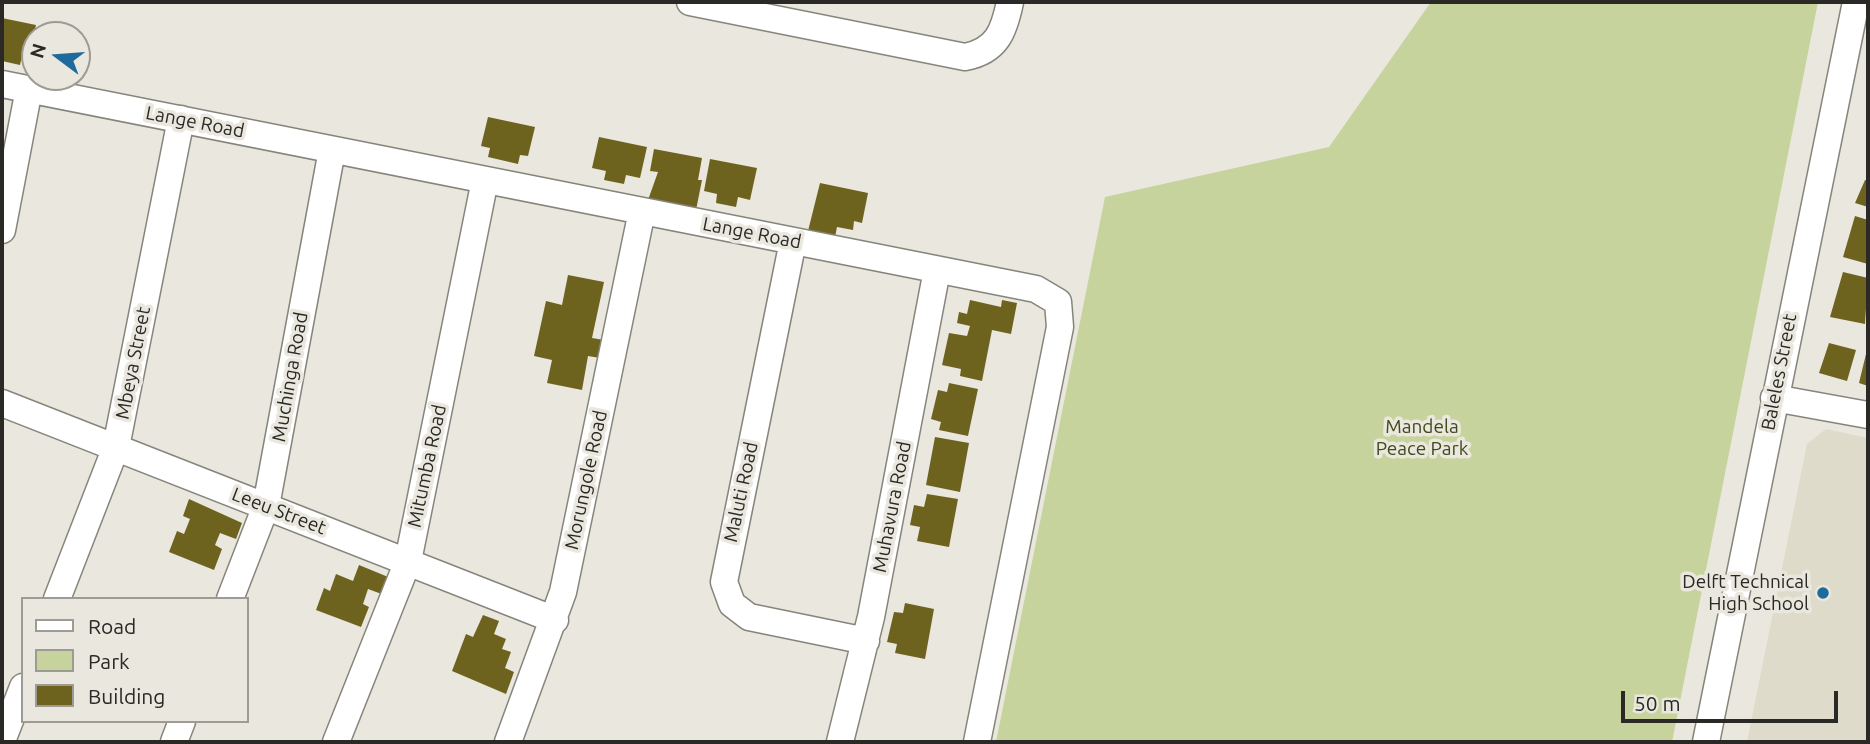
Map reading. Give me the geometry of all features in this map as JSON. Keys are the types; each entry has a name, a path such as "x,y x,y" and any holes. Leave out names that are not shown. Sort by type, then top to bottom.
{"street":[{"path":"690,2 762,9 965,57 978,54 996,42 1005,24 1010,2"},
{"name":"Baleles Street","path":"1706,742 1774,398 1858,33 1856,2"},
{"name":"Lange Road","path":"2,84 21,88"},
{"path":"2,230 29,91"},
{"name":"Lange Road","path":"39,91 1036,289 1058,302 1061,314 977,742"},
{"name":"Mbeya Street","path":"58,597 116,447 181,119"},
{"name":"Muchinga Road","path":"231,597 266,506 332,150"},
{"name":"Mitumba Road","path":"336,742 408,561 485,180"},
{"name":"Morungole Road","path":"508,742 555,620 642,211"},
{"name":"Maluti Road","path":"793,241 724,582 732,604 750,617 866,641"},
{"name":"Muhavura Road","path":"840,742 866,641 937,270"},
{"path":"1774,398 1868,415"},
{"name":"Leeu Street","path":"2,403 555,620"},
{"path":"2,741 21,692"},
{"path":"174,742 181,723"}],"shaded area":[{"name":"Delft Technical High School","path":"1826,429 1868,438 1868,742 1747,742 1807,444"}],"green space":[{"name":"Mandela Peace Park","path":"1431,2 1818,2 1672,742 996,742 1105,197 1329,147"}],"building":[{"path":"2,18 21,22 20,65 2,61"},
{"path":"488,117 535,127 528,156 520,155 518,164 488,157 490,148 481,146"},
{"path":"599,137 647,147 640,178 626,175 624,184 604,180 606,171 592,168"},
{"path":"654,149 702,158 698,180 702,180 696,210 648,200 658,172 650,171"},
{"path":"710,159 757,168 750,200 738,197 736,207 716,203 717,194 704,191"},
{"path":"1865,180 1868,181 1868,207 1855,203"},
{"path":"820,183 868,193 862,223 854,221 853,230 837,227 835,237 808,231"},
{"path":"1855,216 1868,220 1868,264 1843,257"},
{"path":"1843,272 1868,278 1865,324 1830,317"},
{"path":"568,275 604,282 592,338 604,340 600,358 588,356 582,390 547,383 552,360 534,356 546,301 562,305"},
{"path":"970,300 1001,307 1002,300 1017,303 1011,334 992,330 982,381 960,376 961,369 942,365 949,333 967,336 970,326 957,323 959,312 967,314"},
{"path":"1829,343 1856,350 1847,381 1819,373"},
{"path":"1866,354 1868,355 1868,386 1859,383"},
{"path":"949,383 978,389 968,436 939,430 941,422 931,419 938,390 947,392"},
{"path":"935,437 969,443 960,492 926,485"},
{"path":"927,494 958,499 949,547 917,541 920,527 910,525 914,505 924,507"},
{"path":"189,499 242,523 236,539 220,533 215,545 222,549 214,570 169,552 177,531 184,534 190,519 183,516"},
{"path":"359,565 393,579 387,596 368,589 363,604 369,607 361,627 316,610 324,588 330,591 336,574 353,581"},
{"path":"905,603 934,609 925,659 895,653 897,644 887,642 894,612 903,613"},
{"path":"483,615 499,621 494,634 506,639 502,649 511,652 505,668 514,672 506,694 452,671 466,634 473,637"}],"place":[{"name":"Delft Technical High School","path":"1823,593"}]}
